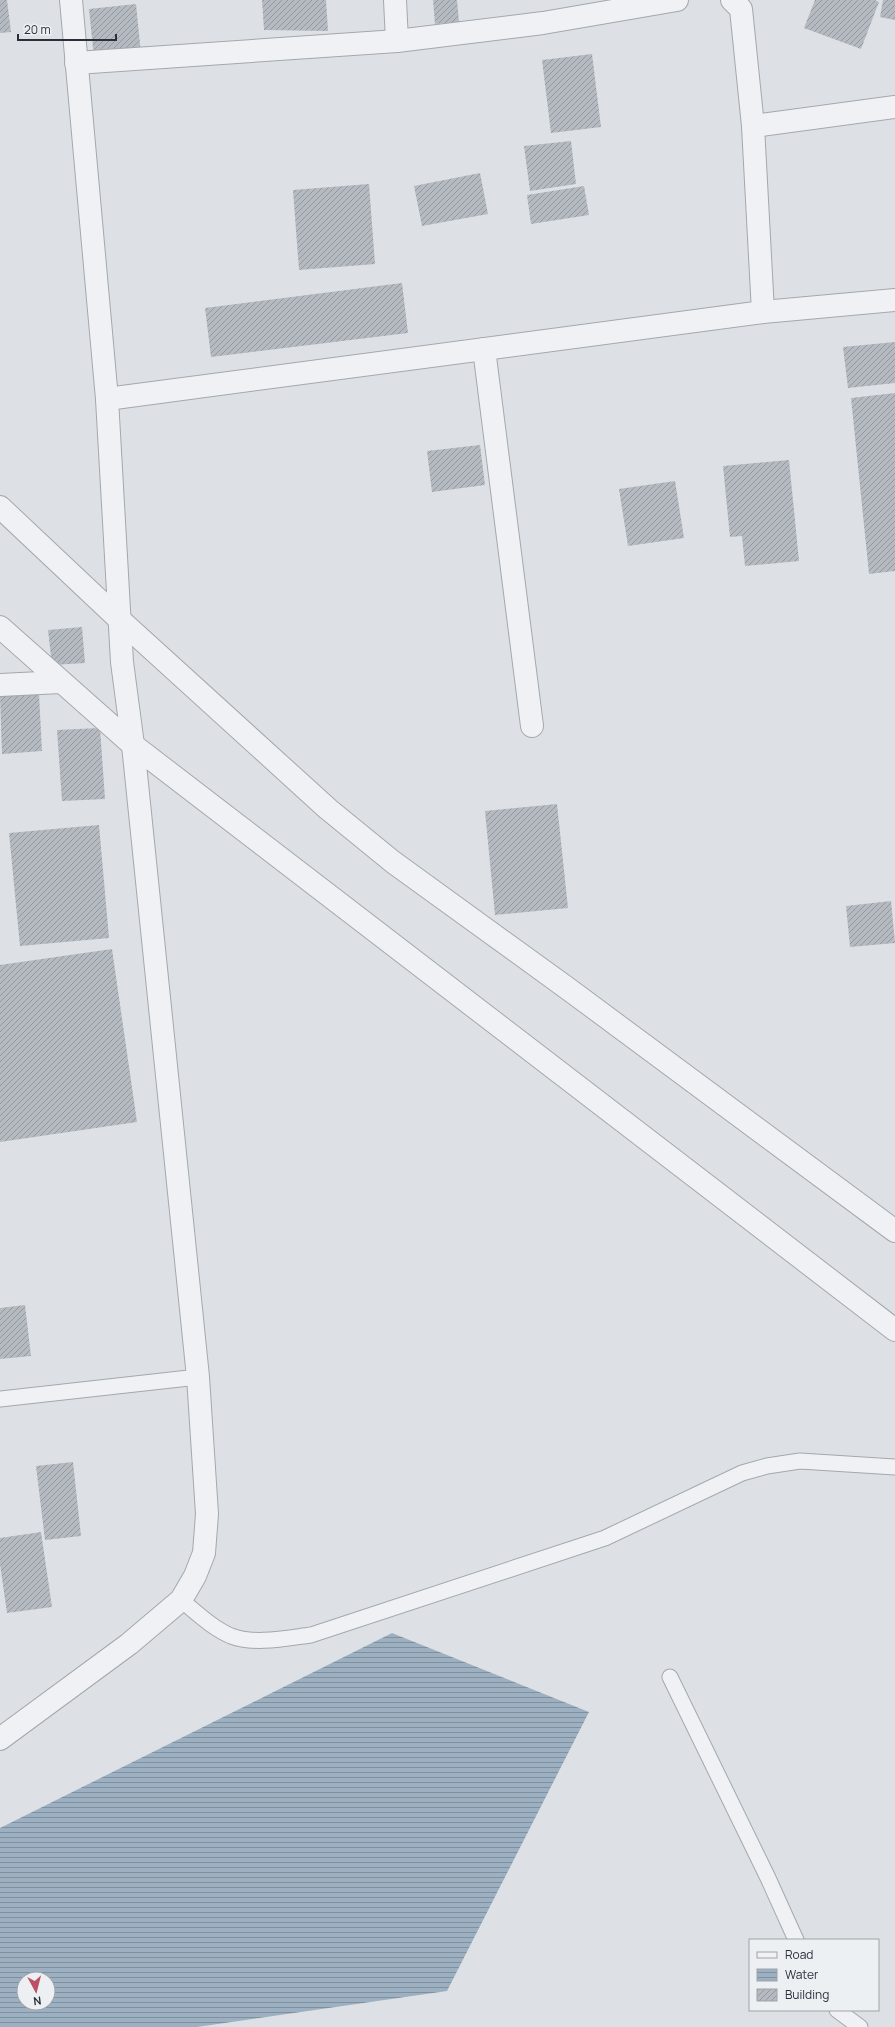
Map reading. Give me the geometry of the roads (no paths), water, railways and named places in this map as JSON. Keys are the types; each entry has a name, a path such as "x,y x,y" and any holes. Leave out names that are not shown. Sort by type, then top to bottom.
{"street":[{"path":"0,1739 129,1644 180,1600 195,1576 204,1553 207,1514 198,1377 133,745 122,662 107,399 71,0"},
{"path":"395,0 397,41"},
{"path":"76,63 397,41 543,22 677,0"},
{"path":"732,0 741,9 753,126 763,312"},
{"path":"753,126 895,107"},
{"path":"107,399 763,312 895,300"},
{"path":"484,348 532,726"},
{"path":"0,507 120,620 328,809 393,862 567,988 895,1231"},
{"path":"0,627 133,745 895,1330"},
{"path":"0,685 61,682"}],"lane":[{"path":"0,1399 198,1377"},
{"path":"180,1600 207,1621 232,1636 265,1641 311,1635 605,1538 742,1473 767,1466 800,1461 895,1467"},
{"path":"670,1677 768,1878 796,1939"},
{"path":"838,2011 860,2027"}],"water":[{"path":"392,1633 589,1712 447,1991 197,2027 0,2027 0,1828"}]}
